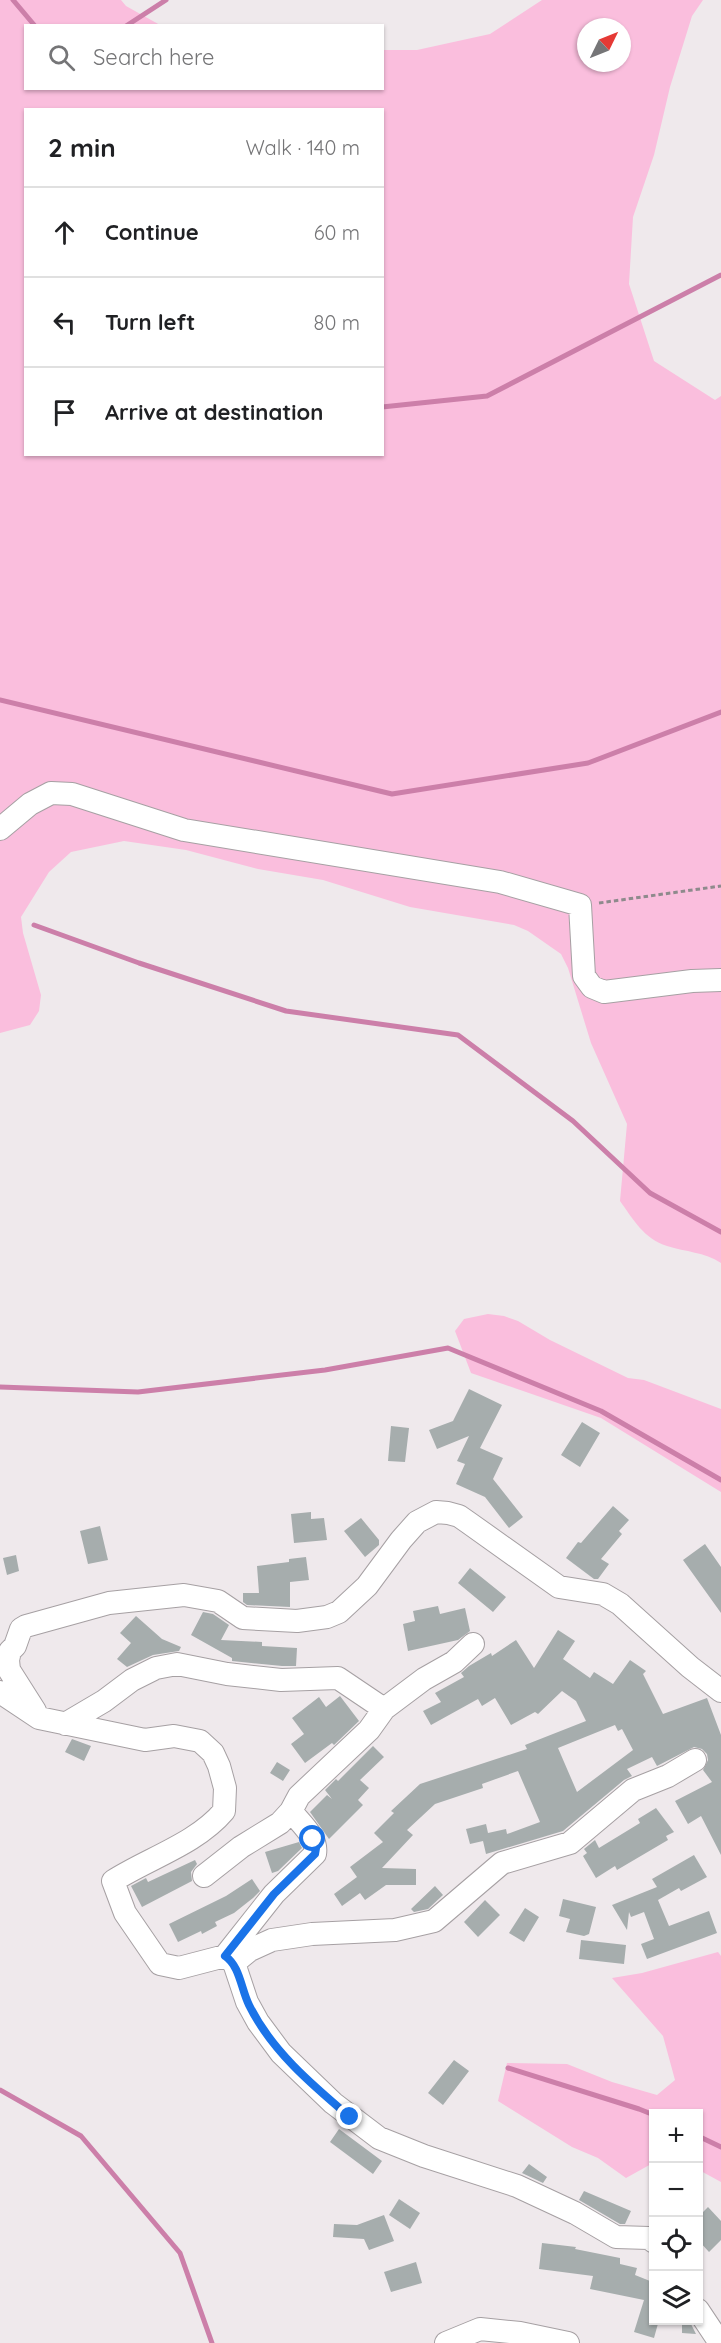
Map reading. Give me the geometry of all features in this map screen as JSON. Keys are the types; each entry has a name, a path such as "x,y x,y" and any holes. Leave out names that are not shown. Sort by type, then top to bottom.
{"street":[{"path":"0,829 30,804 51,793 72,794 184,830 500,882 580,905 584,976 592,987 604,992 692,981 721,980"},
{"path":"39,1718 9,1670 10,1651 15,1646 21,1629 26,1626 109,1602 184,1595 218,1601 243,1618 297,1621 327,1617 339,1612 367,1586 400,1540 417,1522 436,1512 459,1516 559,1587 603,1594 620,1604 690,1667 721,1691"},
{"path":"204,1876 241,1847 280,1823 291,1811 299,1796 369,1730 384,1709 424,1679 454,1662 474,1644"},
{"path":"65,1724 132,1680 156,1668 177,1664 227,1674 281,1680 338,1678 384,1709"},
{"path":"0,1692 39,1718 145,1740 174,1736 200,1741 213,1753 225,1788 224,1811 202,1832 113,1881 125,1912 160,1964 180,1968 230,1960 272,1940 312,1934 395,1930 434,1921 502,1863 570,1843 633,1790 668,1776 695,1760"},
{"path":"230,1960 274,1894 315,1854 313,1839 291,1811"},
{"path":"230,1960 253,2012 281,2053 333,2103 379,2138 424,2156 517,2186 575,2213 616,2237 649,2238"},
{"path":"703,2316 720,2343"},
{"path":"446,2343 480,2330 520,2333 568,2343"}],"path":[{"path":"580,905 721,886"}],"shaded area":[{"path":"0,0 121,0 126,6 158,24 24,24 24,90 384,90 384,50 417,50 490,34 542,0 703,0 692,16 670,87 654,155 633,217 629,284 654,361 715,400 721,396 721,1263 701,1254 667,1246 652,1239 640,1228 620,1201 627,1124 591,1043 568,968 561,954 528,931 514,925 410,907 323,880 258,869 186,850 124,841 71,852 49,872 21,917 23,933 41,995 39,1011 30,1025 0,1033"},
{"path":"488,1314 518,1321 550,1340 628,1378 644,1380 721,1409 721,1492 601,1418 471,1373 455,1331 464,1319"},
{"path":"718,1952 721,1956 721,2182 703,2172 703,2109 649,2109 649,2165 626,2178 598,2158 572,2147 498,2101 507,2063 567,2064 612,2082 657,2095 675,2080 663,2036 612,1978 642,1973"}],"building":[{"path":"469,1389 502,1405 480,1448 503,1458 493,1479 523,1517 509,1528 485,1497 456,1484 465,1464 457,1461 469,1436 437,1449 429,1430 453,1421"},
{"path":"582,1422 600,1433 580,1467 561,1455"},
{"path":"391,1426 409,1428 405,1462 388,1461"},
{"path":"613,1506 629,1520 619,1531 622,1534 601,1559 609,1564 598,1579 594,1579 566,1558 578,1542 581,1543"},
{"path":"311,1512 311,1519 324,1518 327,1540 294,1543 291,1514"},
{"path":"361,1518 379,1540 379,1545 365,1557 344,1531"},
{"path":"100,1526 108,1560 88,1564 80,1531"},
{"path":"705,1544 721,1567 721,1613 683,1560"},
{"path":"16,1555 19,1571 7,1575 3,1558"},
{"path":"306,1557 309,1580 290,1582 290,1607 247,1605 243,1602 243,1593 259,1593 257,1566 289,1562 289,1559"},
{"path":"470,1568 506,1597 493,1612 458,1583"},
{"path":"438,1606 440,1614 465,1608 470,1631 458,1640 408,1651 403,1624 415,1621 413,1611"},
{"path":"203,1612 213,1614 229,1625 221,1640 262,1642 262,1646 297,1648 296,1666 232,1661 232,1658 191,1635"},
{"path":"136,1616 162,1639 181,1647 179,1651 153,1655 127,1667 117,1659 131,1643 120,1633"},
{"path":"558,1630 575,1641 563,1659 590,1678 594,1672 613,1684 630,1660 646,1671 643,1674 663,1714 707,1698 721,1735 721,1855 701,1816 688,1824 675,1801 712,1782 703,1770 708,1760 707,1754 702,1749 694,1747 657,1766 652,1757 627,1769 632,1776 624,1780 563,1831 486,1854 483,1841 470,1844 466,1829 486,1824 488,1833 506,1829 507,1834 540,1822 518,1771 482,1784 483,1788 435,1804 407,1830 413,1835 382,1868 416,1869 416,1885 386,1885 365,1900 360,1893 342,1906 334,1894 357,1877 350,1867 383,1842 374,1833 394,1813 391,1811 420,1784 527,1749 525,1745 586,1721 576,1701 562,1691 538,1714 535,1712 511,1725 495,1698 482,1706 478,1699 431,1725 423,1711 441,1702 435,1693 464,1677 461,1673 469,1666 491,1653 492,1656 516,1640 534,1668","holes":["615,1725 618,1731 622,1729 633,1750 577,1792 558,1748"]},
{"path":"340,1696 359,1721 334,1745 332,1743 305,1763 291,1744 304,1734 292,1718 319,1697 326,1707"},
{"path":"72,1739 91,1746 84,1761 65,1752"},
{"path":"373,1746 384,1757 360,1780 369,1788 358,1800 363,1805 329,1839 310,1812 327,1795 332,1799 325,1790 336,1779 338,1781"},
{"path":"277,1762 290,1770 283,1781 270,1773"},
{"path":"656,1808 674,1832 666,1836 668,1840 617,1870 615,1866 596,1878 583,1856 587,1853 584,1849 595,1840 599,1848 640,1823 638,1819"},
{"path":"299,1842 302,1848 278,1871 272,1873 265,1852"},
{"path":"694,1855 707,1877 681,1891 679,1888 658,1900 669,1926 709,1911 717,1933 647,1959 641,1944 654,1939 644,1912 631,1917 629,1912 627,1930 612,1905 657,1887 652,1879"},
{"path":"195,1860 197,1864 191,1872 192,1881 142,1907 131,1886 146,1878 148,1882"},
{"path":"252,1879 260,1891 253,1898 234,1913 215,1922 217,1926 178,1942 169,1924 226,1896"},
{"path":"435,1886 443,1895 428,1909 414,1912 411,1909"},
{"path":"563,1899 596,1907 589,1934 584,1936 566,1932 570,1919 559,1916"},
{"path":"485,1900 500,1915 478,1937 464,1922"},
{"path":"525,1908 539,1917 524,1942 509,1933"},
{"path":"581,1940 626,1945 624,1964 579,1959"},
{"path":"454,2060 469,2071 443,2105 428,2093"},
{"path":"339,2129 382,2161 373,2174 330,2142"},
{"path":"529,2164 547,2177 543,2183 522,2173"},
{"path":"584,2191 631,2211 625,2224 620,2224 579,2200"},
{"path":"399,2199 420,2213 410,2229 389,2215"},
{"path":"708,2207 721,2221 721,2240 709,2252 703,2245 703,2212"},
{"path":"384,2215 394,2241 369,2250 364,2239 333,2237 334,2224 357,2225"},
{"path":"542,2243 576,2247 575,2249 620,2258 620,2264 637,2268 635,2275 649,2281 649,2325 658,2325 654,2338 634,2332 644,2300 590,2289 593,2276 539,2269"},
{"path":"416,2262 422,2283 391,2292 384,2272"},
{"path":"682,2325 692,2325 696,2334 682,2333"}],"waterway":[{"path":"13,0 33,24"},
{"path":"129,24 166,0"},
{"path":"384,407 487,396 721,275"},
{"path":"0,700 392,794 588,763 721,712"},
{"path":"34,925 139,963 286,1011 458,1035 573,1121 650,1193 721,1232"},
{"path":"0,1387 138,1392 325,1370 448,1348 601,1411 721,1480"},
{"path":"508,2068 649,2113"},
{"path":"0,2090 81,2136 180,2253 212,2343"},
{"path":"703,2138 721,2147"}],"route":[{"path":"313,1839 315,1854 274,1894 225,1956 234,1963 247,2002 258,2022 281,2053 303,2076 350,2117"}]}
